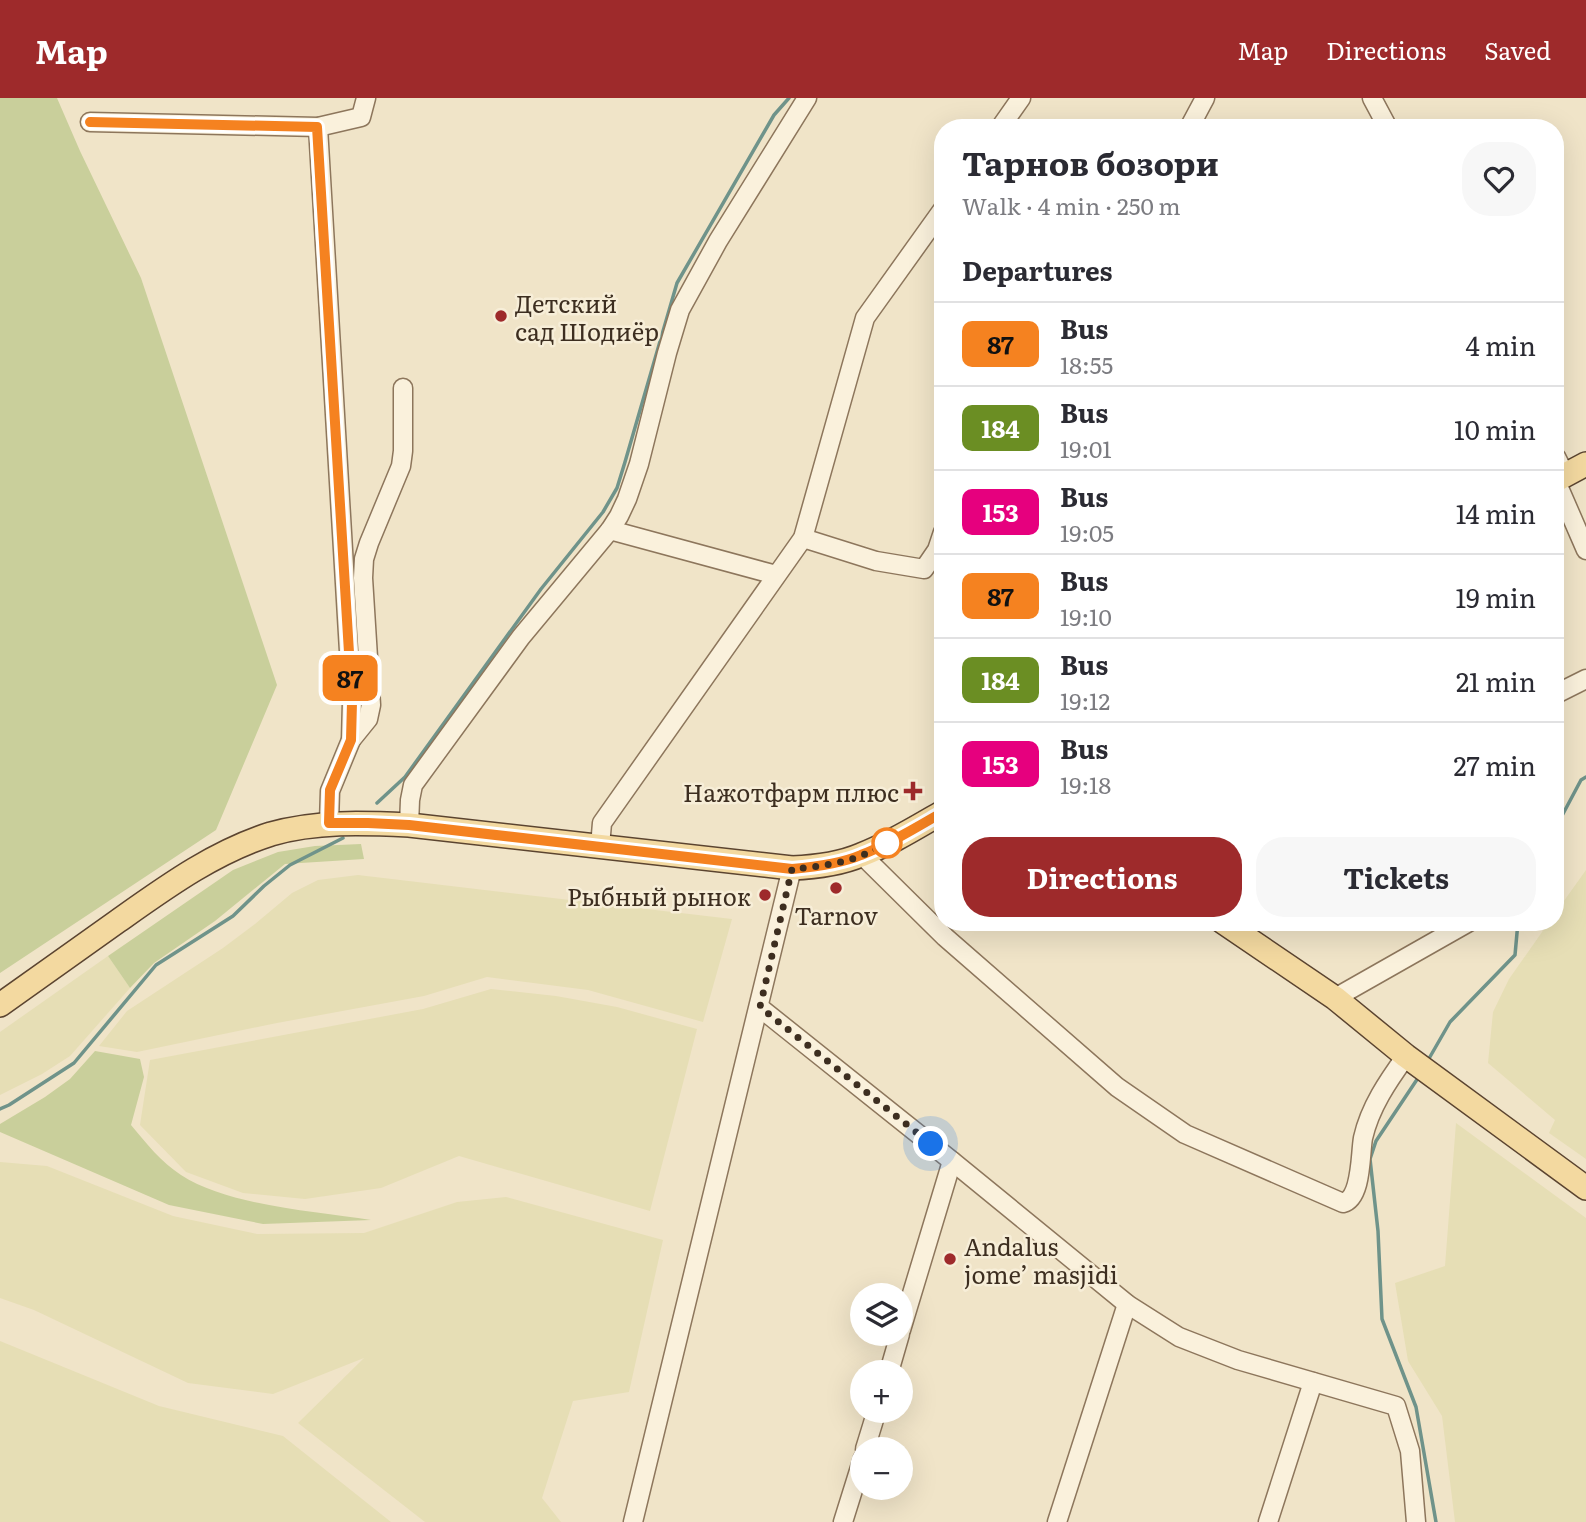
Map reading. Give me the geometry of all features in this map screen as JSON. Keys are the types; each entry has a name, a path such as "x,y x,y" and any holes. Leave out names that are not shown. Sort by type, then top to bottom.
{"main road":[{"path":"1564,471 1586,464"},
{"path":"0,1005 164,888 203,864 273,834 329,823 409,825 792,869 862,855 934,817"},
{"path":"1236,931 1335,998 1410,1059 1586,1188"}],"street":[{"path":"90,122 317,127 361,117 366,98"},
{"path":"409,825 410,792 413,785 521,637 620,516 639,464 667,352 681,310 718,241 807,98"},
{"path":"1006,119 1021,98"},
{"path":"1194,119 1205,98"},
{"path":"1372,98 1383,119"},
{"path":"317,127 351,688 351,740"},
{"path":"600,846 602,822 803,538 865,318 934,222"},
{"path":"329,823 330,790 351,740 368,719 371,705 364,559 401,466 403,388"},
{"path":"1564,490 1586,550"},
{"path":"610,530 776,575"},
{"path":"803,538 876,561 925,569 934,555"},
{"path":"1564,690 1586,680"},
{"path":"862,855 934,926"},
{"path":"633,1522 792,869"},
{"path":"939,931 1117,1087 1185,1134 1343,1203 1353,1196 1363,1139 1370,1117 1386,1084 1410,1059"},
{"path":"1335,998 1453,931"},
{"path":"760,1007 1127,1304 1179,1337 1238,1360 1396,1406 1409,1451 1416,1522"},
{"path":"913,1292 952,1161"},
{"path":"1057,1522 1127,1304"},
{"path":"1268,1522 1313,1382"},
{"path":"844,1522 851,1500"}],"shaded area":[{"path":"1586,870 1586,1159 1549,1133 1555,1120 1488,1063 1493,1012 1509,979 1543,931 1564,931 1564,901"},
{"path":"358,875 732,919 703,1022 588,990 487,977 424,996 137,1052 99,1046 127,1011 223,948 292,893 318,880"},
{"path":"108,956 130,988 70,1056 0,1095 0,1032"},
{"path":"491,989 556,996 617,1007 697,1029 650,1211 459,1156 381,1188 305,1199 243,1193 186,1172 140,1125 150,1060 423,1009"},
{"path":"1456,1123 1586,1218 1586,1522 1455,1522 1442,1416 1408,1361 1395,1283 1445,1266"},
{"path":"0,1162 47,1166 173,1216 257,1234 364,1233 457,1202 506,1197 663,1240 629,1392 573,1401 542,1498 561,1522 425,1522 298,1423 364,1358 273,1394 188,1383 34,1310 0,1298"},
{"path":"0,1341 159,1406 283,1436 391,1522 0,1522"}],"green space":[{"path":"0,98 57,98 141,278 277,685 216,830 0,973"},
{"path":"361,844 364,859 285,864 215,921 154,963 130,988 108,956 233,870 278,852 315,846"},
{"path":"95,1051 140,1059 144,1077 131,1125 160,1158 181,1175 223,1194 247,1200 371,1220 263,1224 169,1205 0,1132 0,1124 70,1079"}],"waterway":[{"path":"377,803 405,777 541,589 603,512 617,488 677,283 774,115 789,98"},
{"path":"1564,812 1581,780 1586,777"},
{"path":"0,1109 74,1063 156,965 233,916 290,865 343,838"},
{"path":"1427,1062 1450,1022 1515,955 1517,931"},
{"path":"1420,1075 1376,1141 1370,1159 1378,1231 1382,1319 1416,1407 1436,1522"}],"bus line":[{"name":"87","path":"90,122 317,127 352,702 351,740 330,790 329,823 409,825 792,869 844,861 862,855 934,817"}],"place":[{"name":"Детский сад Шодиёр","path":"501,316"},
{"name":"Нажотфарм плюс","path":"913,791"},
{"name":"Tarnov","path":"836,888"},
{"name":"Рыбный рынок","path":"765,895"},
{"name":"Andalus jome’ masjidi","path":"950,1259"}],"route":[{"path":"887,843 844,861 792,869 760,1007 931,1144"}]}
